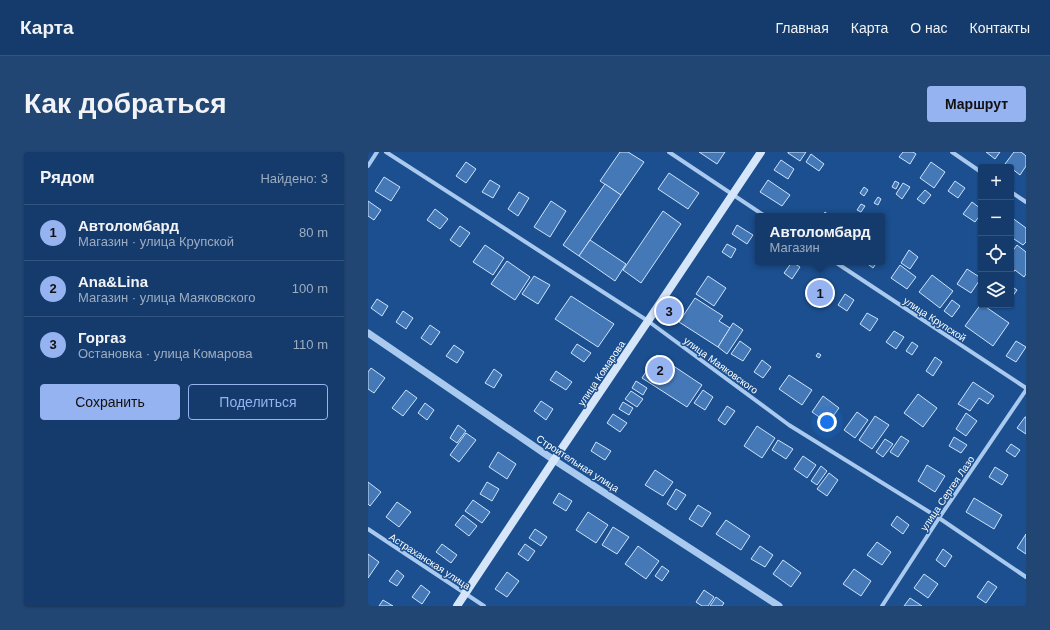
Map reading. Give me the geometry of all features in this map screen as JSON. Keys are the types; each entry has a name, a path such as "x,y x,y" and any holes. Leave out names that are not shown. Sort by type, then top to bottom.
{"main road":[{"name":"улица Комарова","path":"457,606 761,152"}],"street":[{"path":"368,166 377,152"},
{"name":"улица Маяковского","path":"386,152 648,322 789,425 939,518 1026,577"},
{"path":"669,152 761,213"},
{"path":"952,152 978,170"},
{"path":"1014,194 1026,202"},
{"name":"улица Крупской","path":"840,265 1026,389"},
{"name":"Строительная улица","path":"368,333 554,460 779,606"},
{"name":"улица Сергея Лазо","path":"882,606 1026,389"},
{"name":"Астраханская улица","path":"368,529 484,606"}],"building":[{"path":"620,152 628,152 644,162 621,195 600,181"},
{"path":"699,152 725,152 717,164"},
{"path":"788,152 806,152 800,161"},
{"path":"903,152 913,152 916,154 910,164 899,157"},
{"path":"986,152 1000,152 995,159"},
{"path":"1014,152 1021,152 1026,156 1026,166 1020,175 1014,170 1014,164 1005,164"},
{"path":"811,154 824,164 819,171 806,162"},
{"path":"781,160 794,169 788,179 774,170"},
{"path":"466,162 476,169 466,183 456,176"},
{"path":"931,162 945,172 934,188 920,178"},
{"path":"669,173 699,193 688,209 658,189"},
{"path":"384,177 400,187 391,201 375,191"},
{"path":"490,180 500,186 493,198 482,192"},
{"path":"768,180 790,195 782,206 760,192"},
{"path":"895,181 899,183 896,189 892,187"},
{"path":"955,181 965,188 958,198 948,191"},
{"path":"903,183 910,187 902,199 896,194"},
{"path":"605,184 621,195 579,256 563,245"},
{"path":"864,187 868,190 864,196 860,193"},
{"path":"925,190 931,195 924,204 917,199"},
{"path":"519,192 529,198 518,216 508,209"},
{"path":"878,197 881,199 878,205 874,203"},
{"path":"368,201 381,210 374,220 368,216"},
{"path":"551,201 566,211 550,237 534,227"},
{"path":"972,202 978,207 978,218 975,222 963,214"},
{"path":"861,204 865,206 861,212 857,210"},
{"path":"435,209 448,219 440,229 427,220"},
{"path":"663,211 681,224 641,283 623,270"},
{"path":"1014,219 1026,228 1026,242 1023,245 1014,239"},
{"path":"737,225 753,235 747,244 732,234"},
{"path":"460,226 470,233 460,247 450,240"},
{"path":"590,240 626,264 615,281 579,256"},
{"path":"727,244 736,249 731,258 722,252"},
{"path":"485,245 504,258 493,275 473,262"},
{"path":"1017,245 1026,252 1026,274 1024,277 1015,270 1014,271 1014,249"},
{"path":"909,250 918,257 910,269 901,263"},
{"path":"507,261 530,277 515,300 491,284"},
{"path":"790,265 797,265 800,267 792,279 784,273"},
{"path":"900,265 916,277 907,289 891,278"},
{"path":"967,269 978,276 978,282 971,293 957,284"},
{"path":"932,275 953,291 940,308 919,292"},
{"path":"534,276 550,285 538,304 522,294"},
{"path":"708,276 726,288 714,306 696,294"},
{"path":"820,279 833,287 820,307 807,298"},
{"path":"845,294 854,300 847,311 838,305"},
{"path":"571,296 614,324 598,347 555,319"},
{"path":"695,298 723,316 719,321 730,328 718,347 679,322"},
{"path":"377,299 388,306 382,316 371,308"},
{"path":"952,300 960,306 952,317 944,311"},
{"path":"978,308 987,308 1009,323 993,346 965,326"},
{"path":"403,311 413,318 406,329 396,322"},
{"path":"867,313 878,319 870,331 860,324"},
{"path":"733,323 743,330 727,354 718,347"},
{"path":"430,325 440,332 431,345 421,338"},
{"path":"894,331 904,337 896,349 886,342"},
{"path":"740,341 751,349 743,361 731,354"},
{"path":"1016,341 1026,347 1016,362 1006,356"},
{"path":"912,342 918,346 912,355 906,351"},
{"path":"577,344 591,353 584,362 571,353"},
{"path":"454,345 464,352 457,363 446,356"},
{"path":"818,353 821,355 819,358 816,356"},
{"path":"657,355 702,385 687,407 642,378"},
{"path":"935,357 942,362 933,376 926,371"},
{"path":"762,360 771,367 763,378 754,372"},
{"path":"371,368 385,378 374,393 368,389 368,372"},
{"path":"494,369 502,375 494,388 485,383"},
{"path":"556,371 572,382 566,390 550,380"},
{"path":"789,375 812,390 802,405 779,389"},
{"path":"636,381 647,388 643,395 632,388"},
{"path":"973,382 994,396 988,404 979,398 970,411 958,404"},
{"path":"406,390 417,398 403,416 392,408"},
{"path":"703,390 713,397 705,410 694,403"},
{"path":"631,391 643,399 637,407 625,399"},
{"path":"918,394 937,408 923,427 904,413"},
{"path":"823,396 839,408 828,423 812,412"},
{"path":"541,401 553,409 546,420 534,411"},
{"path":"623,402 633,408 629,415 619,409"},
{"path":"425,403 434,410 427,420 418,413"},
{"path":"727,406 735,411 725,425 718,420"},
{"path":"857,412 868,420 855,438 844,430"},
{"path":"966,413 977,421 966,436 956,429"},
{"path":"613,414 627,423 620,432 607,423"},
{"path":"875,416 889,425 872,449 859,440"},
{"path":"1026,417 1026,434 1017,428"},
{"path":"458,425 466,431 457,443 450,438"},
{"path":"757,426 775,438 762,458 744,446"},
{"path":"466,433 476,440 459,462 450,455"},
{"path":"901,436 909,441 898,457 890,452"},
{"path":"954,437 967,445 961,453 949,446"},
{"path":"885,439 893,444 883,457 876,452"},
{"path":"778,440 793,449 786,459 772,450"},
{"path":"596,442 611,451 605,460 591,451"},
{"path":"1011,444 1020,450 1015,457 1006,451"},
{"path":"498,452 516,464 507,479 489,467"},
{"path":"803,456 816,465 807,478 794,469"},
{"path":"927,465 945,476 935,492 918,481"},
{"path":"821,466 827,471 817,485 811,481"},
{"path":"995,467 1008,475 1002,485 989,477"},
{"path":"655,470 673,482 663,496 645,485"},
{"path":"829,473 838,480 827,496 817,489"},
{"path":"368,482 381,492 370,506 368,504"},
{"path":"487,482 499,489 492,501 480,494"},
{"path":"676,489 686,495 676,510 667,504"},
{"path":"559,493 572,501 566,511 553,503"},
{"path":"974,498 1002,515 994,529 966,512"},
{"path":"473,500 490,512 482,523 465,511"},
{"path":"397,502 411,512 399,527 386,517"},
{"path":"698,505 711,513 702,527 689,519"},
{"path":"588,512 608,525 596,543 576,530"},
{"path":"463,515 477,526 469,536 455,525"},
{"path":"897,516 909,525 903,534 891,525"},
{"path":"726,520 750,536 741,550 716,534"},
{"path":"613,527 629,537 617,554 602,545"},
{"path":"535,529 547,537 541,546 529,538"},
{"path":"1026,534 1026,554 1017,548"},
{"path":"877,542 891,552 882,565 867,555"},
{"path":"442,544 457,555 451,563 436,552"},
{"path":"525,544 535,551 528,561 518,554"},
{"path":"638,546 659,561 646,579 625,564"},
{"path":"760,546 773,555 765,567 751,559"},
{"path":"943,549 952,556 945,567 936,560"},
{"path":"368,554 379,562 368,578"},
{"path":"783,560 801,573 791,587 773,574"},
{"path":"662,566 669,571 662,581 655,576"},
{"path":"854,569 871,581 861,596 843,584"},
{"path":"397,570 404,576 397,586 389,581"},
{"path":"507,572 519,581 507,597 495,589"},
{"path":"924,574 938,584 928,598 914,588"},
{"path":"988,581 997,587 986,603 977,597"},
{"path":"421,585 430,592 422,604 412,597"},
{"path":"704,590 714,597 708,606 702,606 696,602"},
{"path":"716,597 724,603 722,606 710,606"},
{"path":"910,598 922,606 904,606"},
{"path":"383,600 393,606 379,606"}],"place":[{"name":"Автоломбард","path":"820,293"},
{"name":"Горгаз","path":"669,311"},
{"name":"Ana&Lina","path":"660,370"}]}
